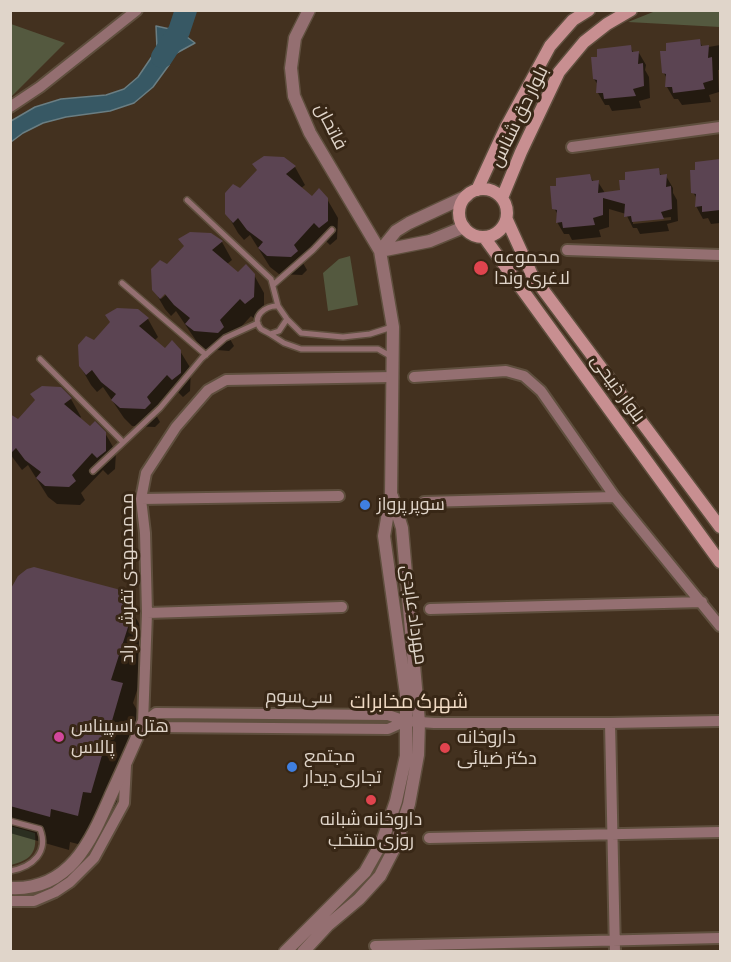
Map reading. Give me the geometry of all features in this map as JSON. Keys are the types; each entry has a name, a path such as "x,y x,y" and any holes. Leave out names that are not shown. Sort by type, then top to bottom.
{"main road":[{"name":"بلوار حق شناس","path":"472,193 550,46 573,20 589,10"},
{"name":"بلوار حق شناس","path":"502,198 521,152 560,72 584,42 607,24 631,10"},
{"path":"486,190 495,192 502,198 508,212 502,229 494,235 484,237 469,233 460,217 461,206 472,193 486,190"},
{"name":"بلوار ذبیحی","path":"507,220 532,275 720,527"},
{"name":"بلوار ذبیحی","path":"484,237 720,562"}],"street":[{"path":"10,107 40,87 137,10"},
{"name":"فاتحان","path":"309,10 295,38 291,68 294,96 310,133 380,251"},
{"path":"572,147 720,127"},
{"path":"380,251 396,231 472,193"},
{"path":"380,251 430,241 464,227"},
{"path":"567,250 720,255"},
{"name":"مهرداد عابدی","path":"285,951 365,872 382,842 396,801 413,722 406,694 384,536 391,495 394,359 393,327 380,251"},
{"path":"414,377 506,371 524,376 541,391 615,497 720,626"},
{"name":"محمدمهدی تفرشی راد","path":"143,723 147,613 145,533 141,499 146,473 176,427 208,390 226,380 393,377"},
{"name":"مهرداد عابدی","path":"303,951 328,925 359,899 380,876 395,847 409,804 418,755 413,722 402,528 391,495"},
{"path":"141,499 339,496"},
{"path":"424,502 615,497"},
{"path":"430,609 702,602"},
{"path":"147,613 342,607"},
{"name":"سی‌سوم","path":"143,723 154,727 388,729 413,722 720,721"},
{"path":"10,888 31,887 46,883 70,867 83,851 99,824 143,723"},
{"path":"610,723 615,951"},
{"path":"10,901 34,901 55,892 70,882 94,858 124,803 127,762"},
{"path":"429,838 720,832"},
{"path":"375,946 720,938"}],"lane":[{"path":"187,200 272,279 278,306 301,333 343,337 370,334 393,327"},
{"path":"273,285 314,250 332,230"},
{"path":"122,283 206,354"},
{"path":"278,306 265,308 259,315 258,323 261,328 284,343 301,349 378,350 394,359"},
{"path":"270,334 279,331 287,319"},
{"path":"93,471 160,408 206,354 225,338 258,323"},
{"path":"40,359 123,442"},
{"path":"10,820 40,829 44,838 42,851 35,860 21,869 10,871"}],"green space":[{"path":"658,10 720,11 720,27 628,22"},
{"path":"10,24 65,43 11,97"},
{"path":"350,256 358,305 328,311 323,273 339,259"},
{"path":"10,826 35,833 35,846 31,855 11,865"}],"water":[{"path":"156,26 179,31 195,43 173,55 169,65 153,87 134,103 110,111 66,117 43,123 11,142 11,121 35,107 61,99 106,95 124,89 138,77 157,49"}],"building":[{"path":"700,39 701,46 709,45 708,58 712,57 713,80 703,83 705,89 673,93 672,87 665,87 666,74 662,73 660,51 666,51 666,43"},
{"path":"631,45 632,52 639,51 638,64 643,63 644,86 633,89 636,96 604,99 603,93 596,93 597,80 593,79 591,57 597,57 597,49"},
{"path":"264,156 284,157 296,166 286,174 312,196 319,188 328,198 328,221 319,228 314,223 294,245 298,251 291,257 267,256 258,248 263,242 247,230 238,218 233,223 225,214 225,193 233,184 240,188 257,170 252,164"},
{"path":"720,159 720,210 702,212 702,206 695,207 696,194 691,193 690,170 695,170 695,162"},
{"path":"659,168 660,175 667,174 666,187 671,186 672,209 661,212 664,219 632,222 631,216 624,217 625,204 603,198 603,215 593,218 595,225 563,228 562,222 556,223 557,210 552,209 550,186 556,186 556,178 590,174 592,181 599,180 598,193 620,190 619,180 625,180 625,172"},
{"path":"190,232 211,233 223,241 212,250 238,272 246,264 255,274 254,297 245,304 240,299 220,320 224,327 218,333 194,331 185,324 190,318 165,294 160,299 152,290 151,269 160,260 167,264 184,246 178,239"},
{"path":"117,308 138,309 149,318 139,326 165,348 172,340 181,350 181,373 172,380 167,375 147,397 151,403 145,409 120,408 111,400 116,394 101,382 92,370 86,375 79,366 78,345 86,336 94,340 110,322 105,315"},
{"path":"42,386 61,387 72,398 64,404 90,426 95,421 106,432 106,451 97,458 92,453 72,475 76,481 69,487 45,486 36,478 41,472 25,460 16,448 10,454 10,414 18,419 35,400 30,394"},
{"name":"هتل اسپیناس پالاس","path":"34,567 117,589 123,592 130,606 129,624 111,680 123,683 91,793 83,792 78,816 51,809 50,817 10,806 10,590 18,576"}],"waterway":[{"path":"162,57 179,31 186,10"}],"place":[{"name":"محموعه لاغری وندا","path":"481,268"},
{"name":"سوپر پرواز","path":"365,505"},
{"name":"هتل اسپیناس پالاس","path":"59,737"},
{"name":"داروخانه دکتر ضیائی","path":"445,748"},
{"name":"مجتمع تجاری دیدار","path":"292,767"},
{"name":"داروخانه شبانه روزی منتخب","path":"371,800"}],"district":[{"name":"شهرک مخابرات","path":"409,703"}]}
